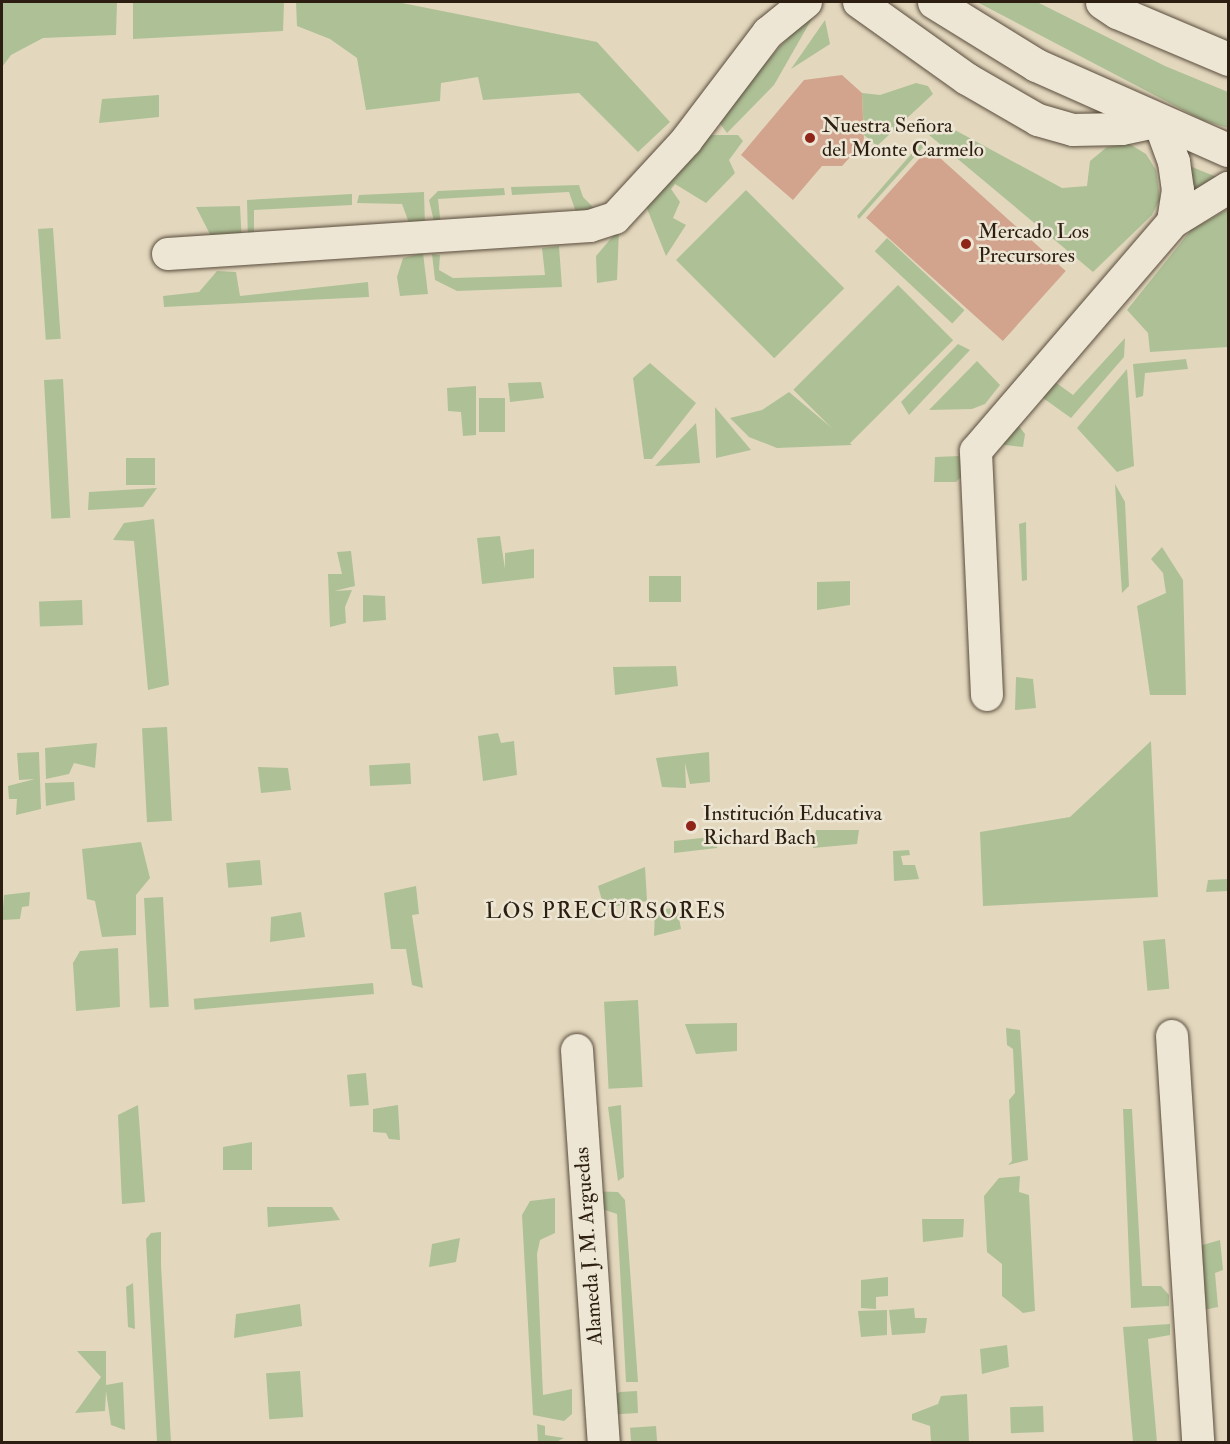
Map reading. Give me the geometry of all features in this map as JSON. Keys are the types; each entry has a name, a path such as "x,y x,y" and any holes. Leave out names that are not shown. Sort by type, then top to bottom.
{"main road":[{"path":"934,2 1036,65 1228,150"},
{"path":"1102,2 1117,12 1228,59"}],"street":[{"path":"768,33 780,2"},
{"path":"168,254 600,224 629,207 686,141 768,33 806,2"},
{"path":"859,2 958,73 1038,120 1073,130 1122,129 1159,121 1175,172 1178,190 1173,222"},
{"path":"987,695 976,451 1173,222 1228,188"},
{"path":"1172,1036 1198,1443"},
{"name":"Alameda J. M. Arguedas","path":"577,1050 604,1443"}],"green space":[{"path":"2,2 117,2 116,35 43,38 11,55 2,67"},
{"path":"133,2 284,2 283,31 133,39"},
{"path":"296,2 397,2 597,42 670,122 638,152 579,93 483,100 478,77 441,83 440,101 366,110 357,58 330,39 297,26"},
{"path":"977,2 1037,2 1165,66 1228,92 1228,128 1202,120"},
{"path":"814,15 774,85 727,133 716,118 795,30"},
{"path":"825,20 830,44 791,69"},
{"path":"916,83 928,86 933,94 877,146 864,135 862,93 880,95"},
{"path":"159,95 159,117 99,123 102,99"},
{"path":"942,123 1062,188 1087,186 1090,161 1107,147 1128,143 1146,154 1156,170 1160,199 1152,215 1093,272 929,135"},
{"path":"701,135 738,135 743,141 729,160 735,173 706,203 675,184 671,189 680,202 673,218 686,225 666,256 644,201"},
{"path":"920,144 925,145 859,219 857,216"},
{"path":"1192,167 1224,180 1189,199"},
{"path":"579,185 583,197 594,208 578,218 569,192 512,195 511,187"},
{"path":"504,188 505,195 438,199 441,226 435,226 429,200 438,191"},
{"path":"746,190 844,288 774,358 676,260"},
{"path":"424,192 425,226 409,223 402,204 357,203 359,195"},
{"path":"352,194 352,205 254,210 254,245 248,243 247,200"},
{"path":"240,206 242,243 214,242 196,207"},
{"path":"1228,209 1228,347 1150,352 1148,333 1127,310 1191,230"},
{"path":"53,228 61,339 46,340 38,229"},
{"path":"619,229 617,280 597,283 596,256"},
{"path":"887,238 965,310 952,323 875,251"},
{"path":"559,246 562,287 457,291 435,280 432,254 440,255 439,270 453,278 545,275 542,248"},
{"path":"423,253 428,294 400,296 397,277 403,258"},
{"path":"217,271 236,272 240,296 368,282 369,297 164,307 163,296 199,292"},
{"path":"898,285 953,340 849,445 793,390"},
{"path":"1125,338 1124,357 1071,418 1036,393 1051,379 1073,395"},
{"path":"958,344 970,350 909,415 901,402"},
{"path":"1186,359 1188,369 1145,373 1143,396 1136,398 1133,364"},
{"path":"977,361 1000,385 985,404 972,409 929,410"},
{"path":"650,363 696,403 652,459 644,459 633,378"},
{"path":"1127,369 1134,466 1117,472 1077,428"},
{"path":"63,379 70,518 51,519 44,380"},
{"path":"541,382 544,398 510,402 508,383"},
{"path":"476,386 476,435 463,436 461,412 448,411 447,388"},
{"path":"789,392 852,445 777,448 749,437 730,418 762,410"},
{"path":"479,398 505,398 505,432 479,432"},
{"path":"715,407 751,450 716,458"},
{"path":"696,423 700,463 655,466"},
{"path":"1018,425 1025,434 1023,447 989,443"},
{"path":"959,456 962,476 956,482 934,482 935,457"},
{"path":"126,458 155,458 155,485 126,485"},
{"path":"1115,484 1125,502 1129,586 1122,593"},
{"path":"157,488 143,507 88,510 89,492"},
{"path":"154,519 169,685 148,690 134,541 113,540 124,523"},
{"path":"1026,522 1027,580 1022,581 1019,524"},
{"path":"500,536 505,569 505,553 534,549 534,578 482,584 477,538"},
{"path":"1162,547 1183,580 1186,695 1150,695 1137,606 1166,593 1163,573 1151,559"},
{"path":"351,551 355,586 334,591 352,590 345,607 346,623 330,627 328,574 342,574 337,552"},
{"path":"649,576 681,576 681,602 649,602"},
{"path":"850,581 850,605 817,610 817,582"},
{"path":"363,595 385,596 386,620 363,622"},
{"path":"82,600 83,625 40,626 39,602"},
{"path":"676,666 678,686 615,695 613,667"},
{"path":"1016,677 1033,679 1036,708 1015,710"},
{"path":"167,727 172,821 147,822 142,728"},
{"path":"498,733 501,743 514,741 517,775 483,781 478,736"},
{"path":"1151,741 1158,897 983,906 980,832 1070,817"},
{"path":"97,743 95,768 74,763 69,774 46,779 45,748"},
{"path":"39,752 41,809 16,815 17,799 9,799 8,786 35,779 19,780 17,753"},
{"path":"709,752 710,782 690,784 685,763 686,788 662,787 656,758"},
{"path":"410,763 411,784 370,786 369,765"},
{"path":"258,767 288,768 291,790 261,793"},
{"path":"74,782 75,800 46,806 45,783"},
{"path":"816,830 859,830 857,844 813,848"},
{"path":"720,836 717,848 674,853 674,841"},
{"path":"141,842 150,878 136,895 136,935 102,937 95,901 87,899 82,849"},
{"path":"909,850 910,855 901,856 903,865 915,865 919,879 894,881 893,851"},
{"path":"260,860 262,885 228,888 226,863"},
{"path":"645,867 647,901 604,908 598,886"},
{"path":"1228,879 1228,891 1206,892 1208,880"},
{"path":"416,886 419,914 412,915 423,988 412,985 406,949 391,949 384,893"},
{"path":"30,892 29,906 22,907 20,919 2,920 4,895"},
{"path":"163,897 169,1007 150,1008 144,898"},
{"path":"677,907 681,929 654,936 655,911"},
{"path":"301,912 305,937 270,942 271,917"},
{"path":"1165,939 1169,989 1147,991 1143,941"},
{"path":"118,948 120,1007 76,1011 73,963 80,951"},
{"path":"373,983 374,994 195,1010 194,999"},
{"path":"638,1000 643,1087 609,1089 604,1002"},
{"path":"737,1023 737,1051 696,1054 685,1024"},
{"path":"1006,1028 1020,1030 1028,1160 1008,1165 1012,1161 1009,1100 1015,1093 1013,1049 1007,1045"},
{"path":"366,1073 369,1105 350,1107 347,1075"},
{"path":"138,1105 145,1202 122,1204 118,1115"},
{"path":"398,1105 400,1140 389,1139 386,1133 373,1132 373,1109"},
{"path":"621,1105 624,1177 618,1181 608,1107"},
{"path":"1123,1109 1132,1109 1142,1286 1161,1286 1169,1295 1169,1306 1131,1308"},
{"path":"252,1142 252,1170 223,1170 223,1147"},
{"path":"1020,1176 1019,1192 1029,1195 1035,1311 1023,1313 1002,1296 1002,1264 987,1252 984,1196 999,1178"},
{"path":"586,1191 618,1192 625,1200 638,1382 626,1382 617,1214 599,1208"},
{"path":"555,1198 555,1233 540,1240 537,1254 543,1395 572,1389 572,1414 564,1421 533,1415 522,1215 530,1201"},
{"path":"267,1207 332,1207 340,1220 268,1227"},
{"path":"922,1219 964,1219 963,1237 923,1242"},
{"path":"161,1232 171,1442 157,1442 146,1239 151,1233"},
{"path":"460,1238 456,1262 429,1267 432,1244"},
{"path":"1220,1240 1223,1270 1215,1273 1218,1307 1199,1311 1199,1246"},
{"path":"888,1277 888,1296 876,1297 876,1309 861,1308 861,1280"},
{"path":"133,1283 135,1329 128,1327 126,1287"},
{"path":"300,1304 302,1326 234,1338 236,1314"},
{"path":"914,1308 915,1318 927,1318 925,1333 892,1335 889,1310"},
{"path":"887,1310 887,1335 861,1337 858,1311"},
{"path":"1170,1324 1170,1335 1148,1339 1157,1442 1133,1442 1123,1327"},
{"path":"1007,1345 1009,1367 982,1374 980,1349"},
{"path":"77,1351 106,1351 106,1385 123,1382 125,1430 111,1425 106,1391 105,1411 75,1413 101,1377"},
{"path":"300,1371 303,1417 269,1419 266,1373"},
{"path":"637,1391 638,1413 605,1415 606,1399 620,1392"},
{"path":"967,1394 969,1442 931,1442 930,1426 912,1420 912,1414 938,1404 941,1396"},
{"path":"1043,1406 1044,1432 1011,1433 1010,1407"},
{"path":"537,1424 545,1426 545,1435 564,1438 556,1442 538,1442"},
{"path":"656,1426 657,1442 631,1442 630,1428"}],"building":[{"name":"Nuestra Señora del Monte Carmelo","path":"842,75 862,93 864,142 842,166 822,166 793,200 741,155 804,80"},
{"name":"Mercado Los Precursores","path":"929,148 1066,271 1003,341 866,218"}],"place":[{"name":"Nuestra Señora del Monte Carmelo","path":"810,138"},
{"name":"Mercado Los Precursores","path":"966,244"},
{"name":"Institución Educativa Richard Bach","path":"691,826"}],"district":[{"name":"LOS PRECURSORES","path":"606,912"}]}
